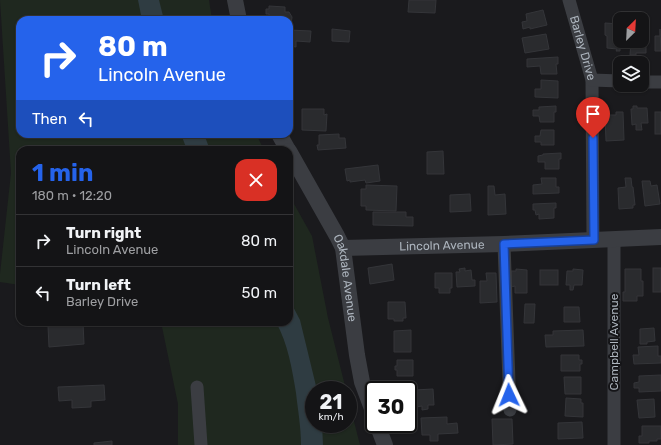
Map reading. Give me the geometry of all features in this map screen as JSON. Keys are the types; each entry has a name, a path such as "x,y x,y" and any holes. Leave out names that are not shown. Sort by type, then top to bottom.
{"street":[{"path":"235,0 238,16"},
{"name":"Barley Drive","path":"569,0 592,80 594,240"},
{"path":"592,80 613,81"},
{"path":"649,82 661,82"},
{"name":"Oakdale Avenue","path":"293,158 343,248 358,362 365,390"},
{"name":"Lincoln Avenue","path":"343,248 504,244 661,237"},
{"name":"Campbell Avenue","path":"614,239 614,445"},
{"path":"504,244 510,410"},
{"path":"197,388 201,445"},
{"path":"380,433 385,445"}],"shaded area":[{"path":"0,0 209,0 211,16 16,16 16,138 258,138 262,146 16,146 16,284 0,282 11,173"},
{"path":"138,0 159,0 163,16 141,16"},
{"path":"182,138 206,138 208,146 186,146"},
{"path":"293,202 312,236 328,318 344,381 305,381 305,433 357,433 360,445 178,445 178,404 162,326 293,326"},
{"path":"293,307 300,320 315,381 305,381 305,433 322,433 323,445 301,445 296,393 284,339 278,326 293,326"}],"building":[{"path":"409,0 436,0 435,13 408,12"},
{"path":"269,6 285,7 285,12 289,12 291,16 269,16 269,14 266,14 266,9 269,9"},
{"path":"543,10 547,25 523,29 522,22 527,21 526,14"},
{"path":"605,23 613,24 613,48 620,48 620,51 616,51 617,49 607,48 607,36 605,35"},
{"path":"332,29 350,31 349,42 332,41"},
{"path":"660,29 661,51 655,51 655,36 660,36"},
{"path":"293,30 311,31 310,42 296,41 296,47 293,47"},
{"path":"546,34 549,49 525,53 522,38"},
{"path":"630,48 646,48 646,53 636,53 636,55 630,55"},
{"path":"558,57 558,64 556,64 557,74 541,74 540,66 527,67 527,59"},
{"path":"541,80 558,81 558,98 535,97 535,89 541,89"},
{"path":"556,106 556,112 554,112 554,122 540,122 539,116 533,116 533,110 539,110 539,107"},
{"path":"633,106 637,106 637,108 647,108 648,123 641,123 642,130 636,130 636,124 632,125 631,109 633,109"},
{"path":"302,109 324,109 324,115 327,114 326,131 302,130"},
{"path":"616,112 623,112 624,140 606,141 605,115 616,115"},
{"path":"655,112 661,112 661,134 655,134"},
{"path":"541,130 554,130 554,145 541,145 541,142 535,142 535,136 540,136"},
{"path":"339,134 339,138 345,138 346,148 318,150 317,145 319,145 319,135"},
{"path":"443,151 444,174 427,174 427,152"},
{"path":"561,153 561,159 559,159 559,169 545,169 545,162 538,162 538,156 543,154"},
{"path":"378,165 380,181 366,183 365,180 347,181 345,169"},
{"path":"541,178 556,178 556,187 559,187 559,193 533,194 533,185 542,184"},
{"path":"625,178 631,178 635,205 633,205 633,208 619,209 618,188 626,187"},
{"path":"642,181 650,181 651,186 657,185 660,204 645,206"},
{"path":"366,185 397,186 396,211 366,210 366,206 361,206 361,189 366,189"},
{"path":"488,186 494,186 495,195 505,194 506,214 488,215"},
{"path":"470,194 471,211 450,212 450,195"},
{"path":"556,203 556,208 554,208 554,218 539,219 539,214 536,215 535,210 533,210 533,204"},
{"path":"373,212 406,212 406,217 413,217 413,226 373,225"},
{"path":"392,264 394,280 370,284 368,268"},
{"path":"465,268 465,271 471,270 472,280 475,280 475,286 457,287 456,272 460,272 459,269"},
{"path":"653,268 661,268 661,292 653,292"},
{"path":"516,269 527,270 527,293 515,293 515,286 511,287 511,271 516,271"},
{"path":"573,269 583,270 582,285 574,285 573,290 570,290 570,285 566,285 567,271 573,271"},
{"path":"625,269 641,269 643,296 637,296 637,301 623,301 623,292 625,292"},
{"path":"540,270 558,270 558,285 540,285"},
{"path":"435,273 452,273 452,288 450,288 450,293 439,293 439,288 435,288"},
{"path":"486,273 496,273 497,302 480,303 480,281 487,281"},
{"path":"388,302 405,302 406,318 403,318 403,321 388,319"},
{"path":"525,304 535,304 534,323 524,323"},
{"path":"564,307 579,307 580,322 564,322"},
{"path":"48,326 83,326 84,344 49,347"},
{"path":"654,328 655,341 647,342 647,344 640,344 640,329"},
{"path":"411,330 411,352 394,352 394,331"},
{"path":"583,330 584,346 546,347 545,335 553,335 553,331"},
{"path":"658,346 658,356 661,356 661,363 634,364 633,355 639,355 638,347"},
{"path":"561,355 579,355 579,360 582,360 582,364 580,364 580,371 561,371"},
{"path":"397,360 413,360 413,376 397,376 395,366 397,366"},
{"path":"661,375 661,391 639,392 639,388 634,388 634,383 639,382 639,376"},
{"path":"564,377 581,377 581,394 565,394"},
{"path":"104,385 105,400 91,401 91,407 72,408 72,400 59,401 58,387"},
{"path":"433,389 434,405 428,405 428,409 422,410 422,406 417,407 417,390"},
{"path":"566,398 581,399 581,403 583,403 583,417 565,416"},
{"path":"654,399 655,417 639,418 637,400"},
{"path":"447,417 447,424 457,423 458,433 438,434 438,441 430,441 430,435 422,435 421,418"},
{"path":"492,419 512,419 513,444 493,445"},
{"path":"582,422 583,438 558,439 558,423"},
{"path":"642,426 661,426 661,439 657,439 657,441 649,441 649,443 639,443 639,436 642,436"},
{"path":"112,441 112,445 94,445 94,443"}],"route":[{"path":"509,395 504,244 594,240 593,138"}]}
